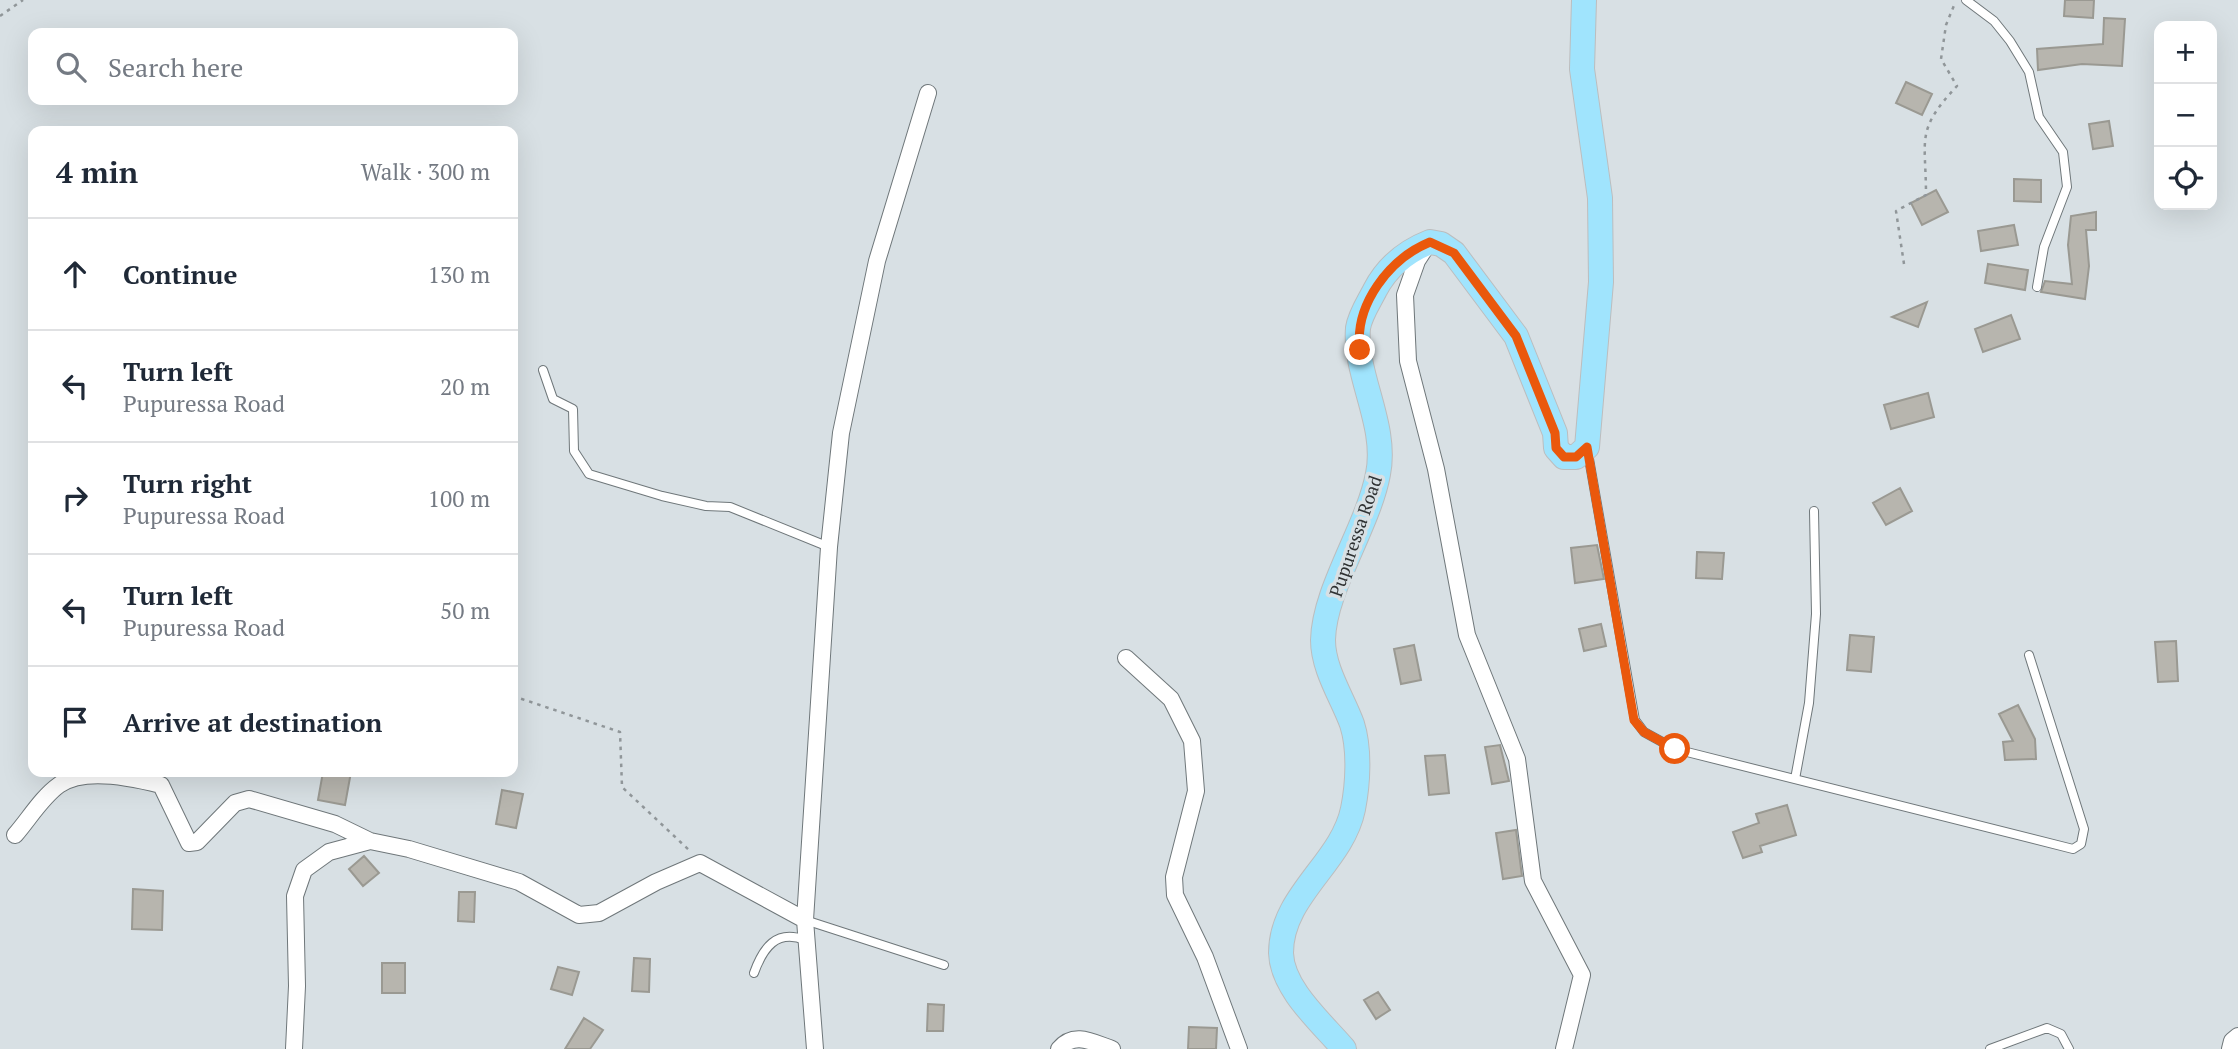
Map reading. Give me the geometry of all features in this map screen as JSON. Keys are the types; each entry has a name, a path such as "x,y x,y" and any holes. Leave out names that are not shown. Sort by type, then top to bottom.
{"main road":[{"path":"1430,242 1454,253 1516,336 1555,433 1556,448 1564,457 1576,457 1587,447 1601,282 1600,198 1582,69 1584,0"},
{"name":"Pupuressa Road","path":"1344,1049 1303,1000 1287,975 1281,955 1282,942 1284,929 1298,900 1344,835 1353,810 1357,776 1353,728 1325,659 1323,639 1328,612 1378,474 1381,447 1360,350 1359,326 1380,281 1404,255 1430,242"}],"street":[{"path":"814,1049 805,920 829,547 841,433 877,261 929,93"},
{"path":"1430,242 1417,261 1405,295 1408,361 1436,469 1467,635 1517,760 1533,881 1582,975 1564,1049"},
{"path":"1126,658 1171,699 1192,741 1196,791 1174,877 1175,895 1205,957 1239,1049"},
{"path":"15,835 60,784 86,777"},
{"path":"133,777 161,785 189,843 197,842 235,803 248,799 335,824 370,841 410,849 519,882 579,915 600,913 656,882 700,863 805,920"},
{"path":"294,1049 297,986 295,896 304,870 329,852 370,841"},
{"path":"2230,1049 2232,1041 2238,1036"},
{"path":"1059,1049 1066,1041 1076,1037 1112,1049"}],"lane":[{"path":"1966,0 1994,21 2010,41 2029,72 2039,117 2063,152 2067,187 2050,228 2037,287"},
{"path":"543,370 553,399 573,409 574,451 589,474 662,496 706,506 730,507 829,547"},
{"path":"1587,447 1634,720 1644,732 1675,749 2073,849 2081,844 2084,829 2029,655"},
{"path":"1795,779 1809,702 1816,614 1814,512"},
{"path":"805,920 944,965"},
{"path":"754,973 765,948 774,940 791,935 805,940"},
{"path":"1990,1049 2047,1028 2061,1034 2069,1049"}],"path":[{"path":"0,16 23,0"},
{"path":"1904,264 1896,211 1926,195 1924,130 1936,108 1957,86 1941,59 1947,25 1956,0"},
{"path":"518,698 620,732 622,787 680,840 700,863"}],"building":[{"path":"2065,0 2094,0 2093,18 2064,16"},
{"path":"2104,18 2125,19 2122,66 2082,64 2038,70 2037,49 2103,44"},
{"path":"1906,82 1932,94 1922,115 1896,103"},
{"path":"2109,121 2113,146 2093,149 2089,124"},
{"path":"2014,179 2041,180 2041,202 2014,201"},
{"path":"1936,190 1948,212 1922,225 1911,203"},
{"path":"2096,212 2096,230 2086,230 2089,266 2085,299 2041,292 2045,281 2072,284 2068,245 2071,216"},
{"path":"2014,225 2018,245 1981,251 1978,231"},
{"path":"1988,264 2028,270 2025,290 1985,283"},
{"path":"1927,302 1918,327 1892,317"},
{"path":"2011,315 2020,339 1983,352 1975,329"},
{"path":"1928,393 1934,417 1891,429 1884,405"},
{"path":"1900,488 1912,511 1886,525 1873,503"},
{"path":"1597,545 1604,579 1575,583 1571,548"},
{"path":"1697,552 1724,553 1722,579 1696,578"},
{"path":"1601,624 1606,646 1584,651 1579,629"},
{"path":"1850,635 1874,637 1871,672 1847,670"},
{"path":"2176,641 2178,681 2158,682 2155,642"},
{"path":"1414,645 1421,680 1401,684 1394,649"},
{"path":"2018,705 2035,739 2036,759 2005,760 2003,742 2013,741 1999,714"},
{"path":"1500,745 1509,781 1492,784 1485,747"},
{"path":"1445,755 1449,793 1429,795 1425,756"},
{"path":"322,777 350,777 345,805 318,800"},
{"path":"502,790 523,794 516,828 496,824"},
{"path":"1787,805 1796,835 1760,846 1762,852 1743,858 1733,832 1759,823 1756,814"},
{"path":"1516,830 1522,876 1503,879 1496,833"},
{"path":"364,856 379,873 363,886 349,869"},
{"path":"133,889 163,891 162,930 132,929"},
{"path":"459,892 475,892 474,922 458,921"},
{"path":"634,958 650,959 649,992 632,991"},
{"path":"382,963 405,963 405,993 382,993"},
{"path":"558,967 579,972 572,995 551,989"},
{"path":"1378,992 1390,1010 1376,1019 1364,1000"},
{"path":"928,1004 944,1005 943,1031 927,1031"},
{"path":"584,1018 603,1030 590,1049 565,1049"},
{"path":"1189,1027 1217,1028 1216,1049 1188,1049"}],"route":[{"path":"1360,350 1359,326 1364,312 1380,281 1391,268 1416,247 1430,242 1448,247 1516,336 1555,433 1556,448 1564,457 1576,457 1587,447 1634,720 1644,732 1675,749"}]}
